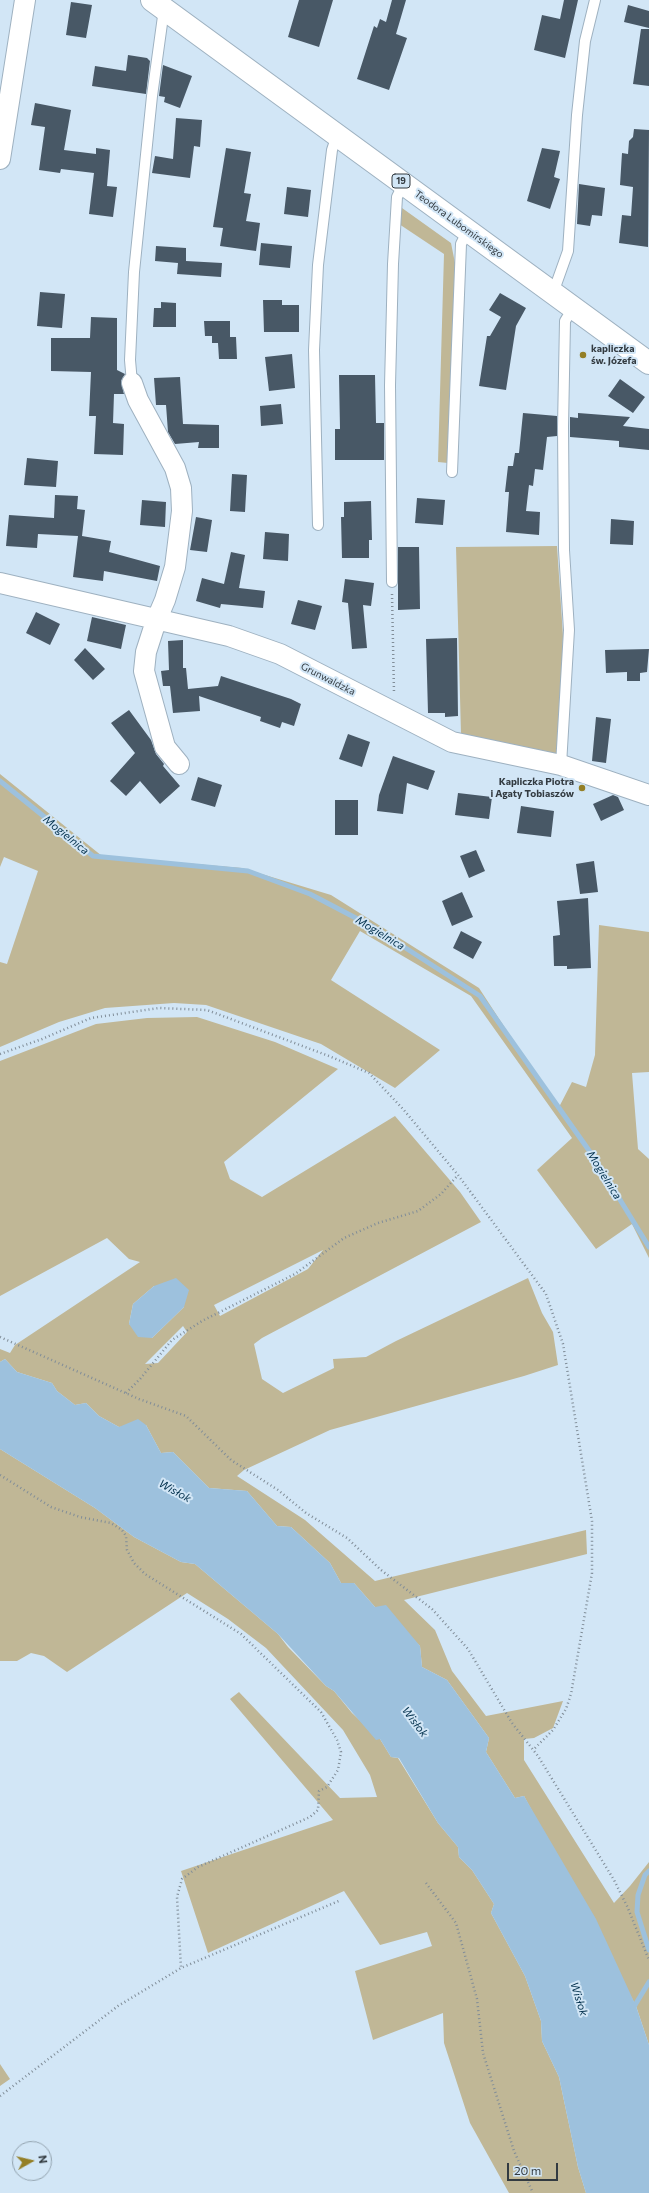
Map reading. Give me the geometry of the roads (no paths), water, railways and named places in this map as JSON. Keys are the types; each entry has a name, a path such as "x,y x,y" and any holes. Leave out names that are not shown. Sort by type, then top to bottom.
{"highway":[{"name":"Teodora Lubomirskiego","path":"160,3 337,135 649,363"}],"street":[{"path":"0,159 25,0"},
{"path":"132,383 138,400 175,468 181,488 182,510 174,567 165,600 156,621 146,652 144,671 165,747 180,764"},
{"name":"Grunwaldzka","path":"0,583 156,621 229,636 280,654 452,742 561,765 649,795"}],"lane":[{"path":"554,293 568,251 577,115 585,41 594,0"},
{"path":"132,383 130,360 134,272 160,3"},
{"path":"318,525 314,417 316,296 318,265 331,158 337,135"},
{"path":"392,582 390,385 393,264 397,197 404,183"},
{"path":"452,472 461,244 468,230"},
{"path":"561,765 569,630 564,527 563,427 565,321 573,308"}],"water":[{"path":"176,1278 189,1290 184,1307 152,1338 138,1337 129,1324 133,1304 154,1286"},
{"name":"Wisłok","path":"5,1359 17,1372 52,1383 57,1391 75,1405 86,1403 99,1416 119,1427 138,1419 146,1425 161,1453 173,1452 209,1488 247,1491 277,1526 291,1527 330,1563 341,1583 354,1583 375,1607 386,1605 420,1646 422,1667 447,1680 489,1738 486,1752 515,1798 524,1796 596,1919 636,2006 649,2045 649,2193 586,2193 578,2167 559,2077 542,2041 541,2021 525,1976 491,1913 494,1904 472,1870 459,1857 458,1847 438,1823 399,1758 391,1757 380,1739 376,1740 334,1691 326,1686 278,1634 195,1564 181,1562 134,1537 95,1508 0,1449 0,1362"}],"waterway":[{"name":"Mogielnica","path":"0,781 93,856 248,871 310,894 373,927 480,996 595,1159 649,1247"},
{"name":"Mogielnica","path":"649,1871 645,1875 638,1895 637,1912 649,1950"},
{"name":"Mogielnica","path":"632,2010 649,1982"}],"place":[{"name":"kapliczka św. Józefa","path":"583,355"},
{"name":"Kapliczka Piotra i Agaty Tobiaszów","path":"582,788"}]}
